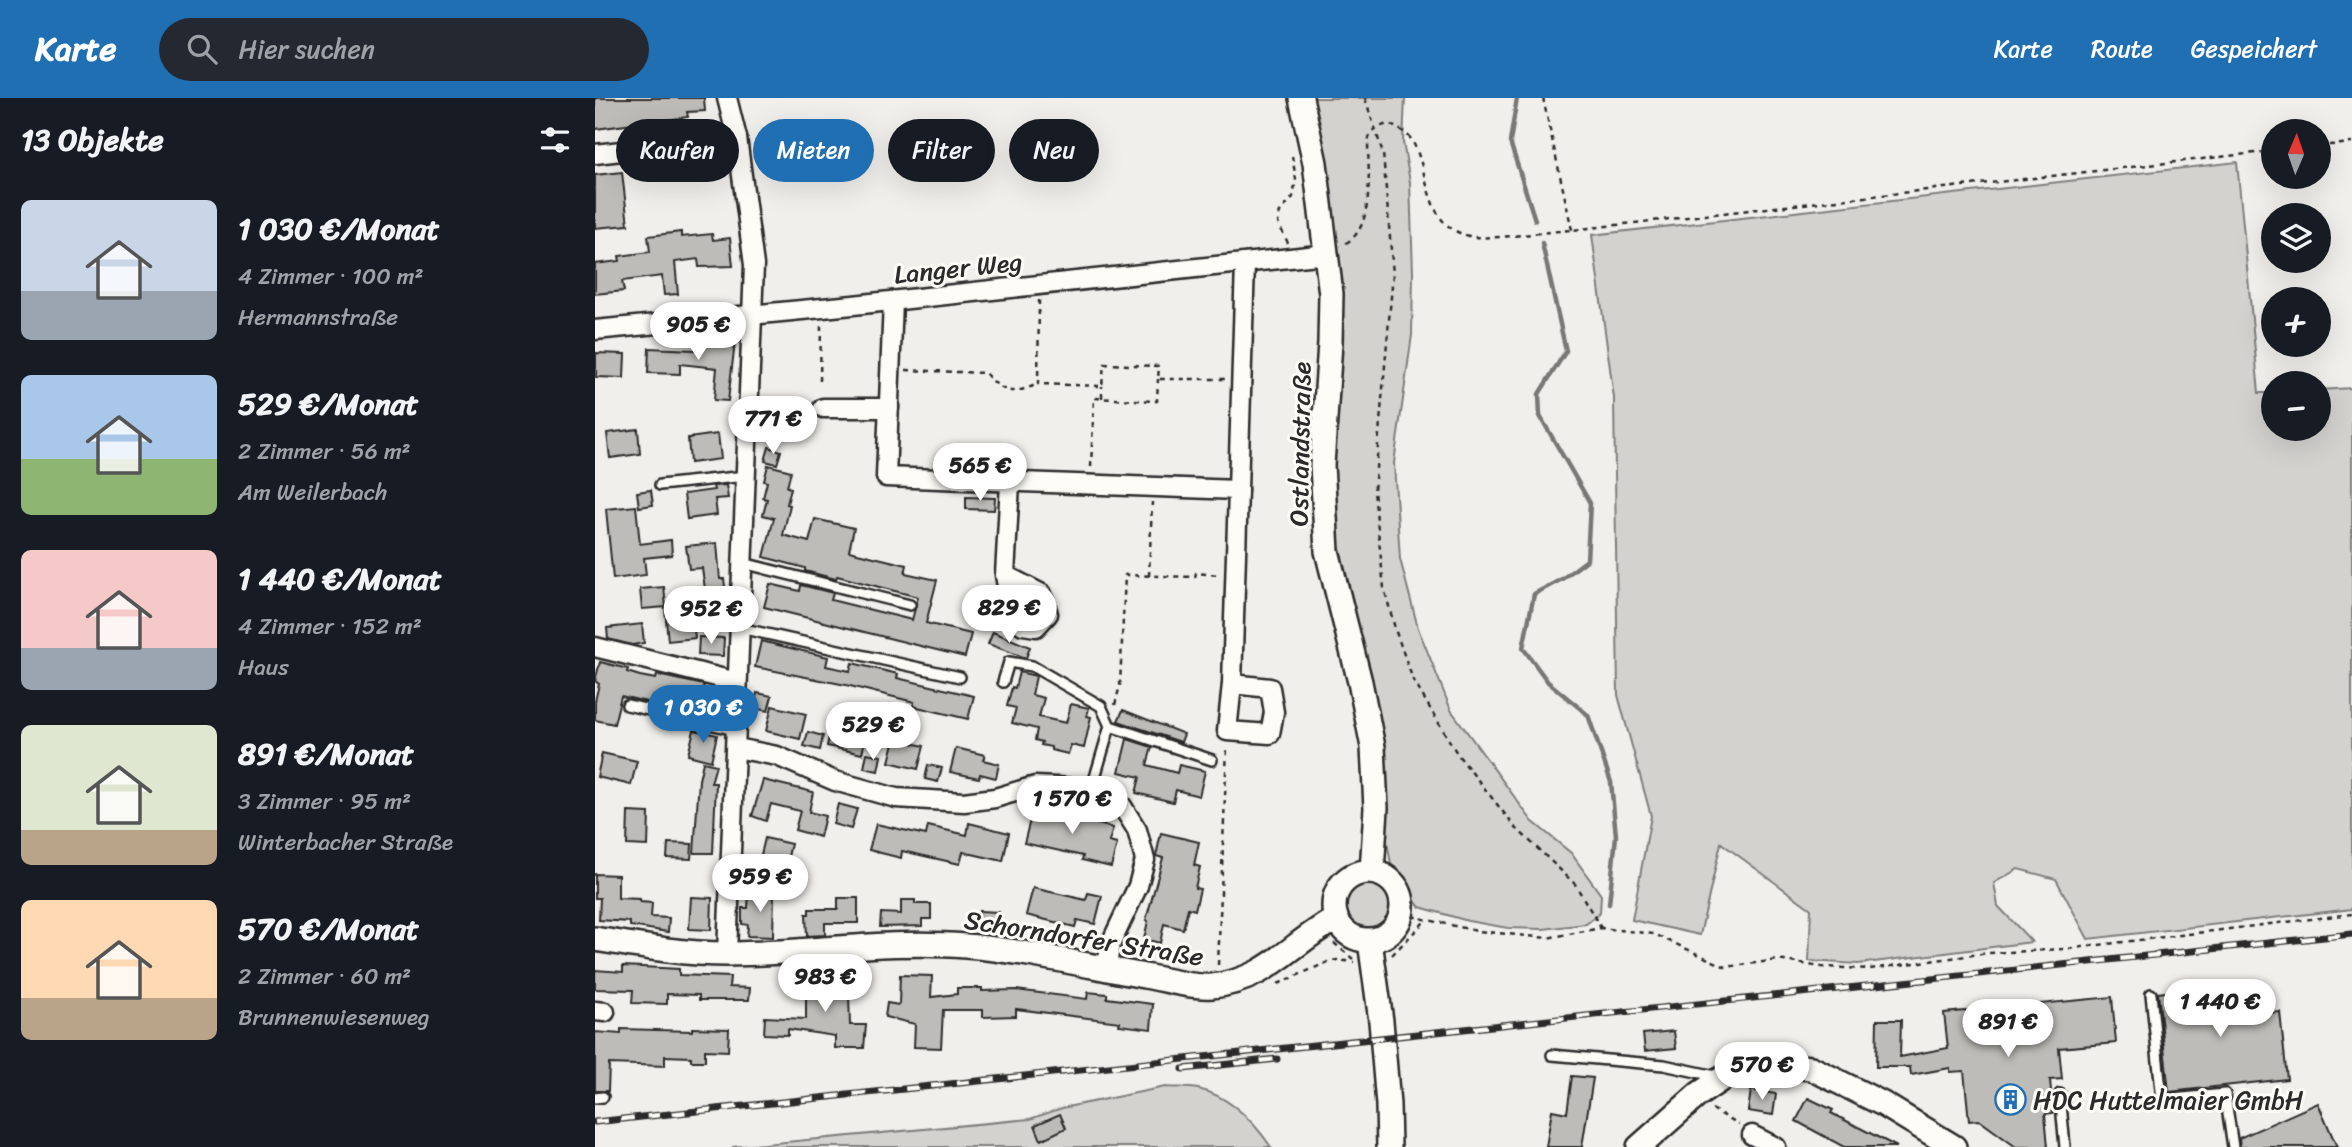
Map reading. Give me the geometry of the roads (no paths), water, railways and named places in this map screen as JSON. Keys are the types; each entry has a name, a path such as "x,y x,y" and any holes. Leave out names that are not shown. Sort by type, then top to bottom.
{"street":[{"path":"727,98 732,119"},
{"name":"Ostlandstraße","path":"1301,98 1315,163 1331,294 1322,465 1327,551 1360,682 1373,747 1376,808 1372,872"},
{"path":"595,154 616,152"},
{"path":"727,954 754,265 739,153"},
{"name":"Langer Weg","path":"595,331 1327,254"},
{"path":"1232,684 1270,688 1274,712 1271,734 1227,731 1232,684 1245,263"},
{"path":"893,301 887,477 1238,490"},
{"path":"823,408 889,408"},
{"path":"1005,575 1010,483"},
{"path":"595,647 737,682"},
{"path":"736,739 835,781 896,798 964,802 995,798 1035,786 1076,788 1122,806 1137,830 1145,860 1138,886 1111,943 1106,969"},
{"path":"1371,951 1398,925 1403,903 1400,891 1393,882 1372,872 1349,877 1341,886 1335,896 1328,924 1350,935 1371,951 1381,1021 1389,1147"},
{"name":"Schorndorfer Straße","path":"595,939 664,949 727,954 853,946 965,946 1037,954 1106,969 1210,986 1249,978 1328,924"},
{"path":"1639,1147 1694,1098 1723,1077 1742,1069 1768,1064 1811,1068 1883,1104 1951,1146"},
{"path":"1752,1135 1776,1147"}],"lane":[{"path":"660,485 747,476"},
{"path":"743,564 910,605"},
{"path":"740,628 960,677"},
{"path":"1003,682 1009,662 1032,666 1101,706 1110,726 1091,792"},
{"path":"627,705 736,739"},
{"path":"1110,726 1212,760"},
{"path":"2151,994 2162,1100 2225,1094 2233,1147"},
{"path":"1552,1055 1664,1065 1723,1077"},
{"path":"2060,1094 2065,1147"}],"waterway":[{"path":"1517,98 1510,142 1535,220"},
{"path":"1542,243 1566,351 1539,394 1540,416 1590,503 1587,560 1562,579 1534,594 1523,648 1548,682 1588,715 1611,782 1616,836 1609,904"}],"railway":[{"path":"595,1122 2352,934"},
{"path":"1183,1069 1277,1059"}],"place":[{"name":"HDC Huttelmaier GmbH","path":"2010,1100"}]}
